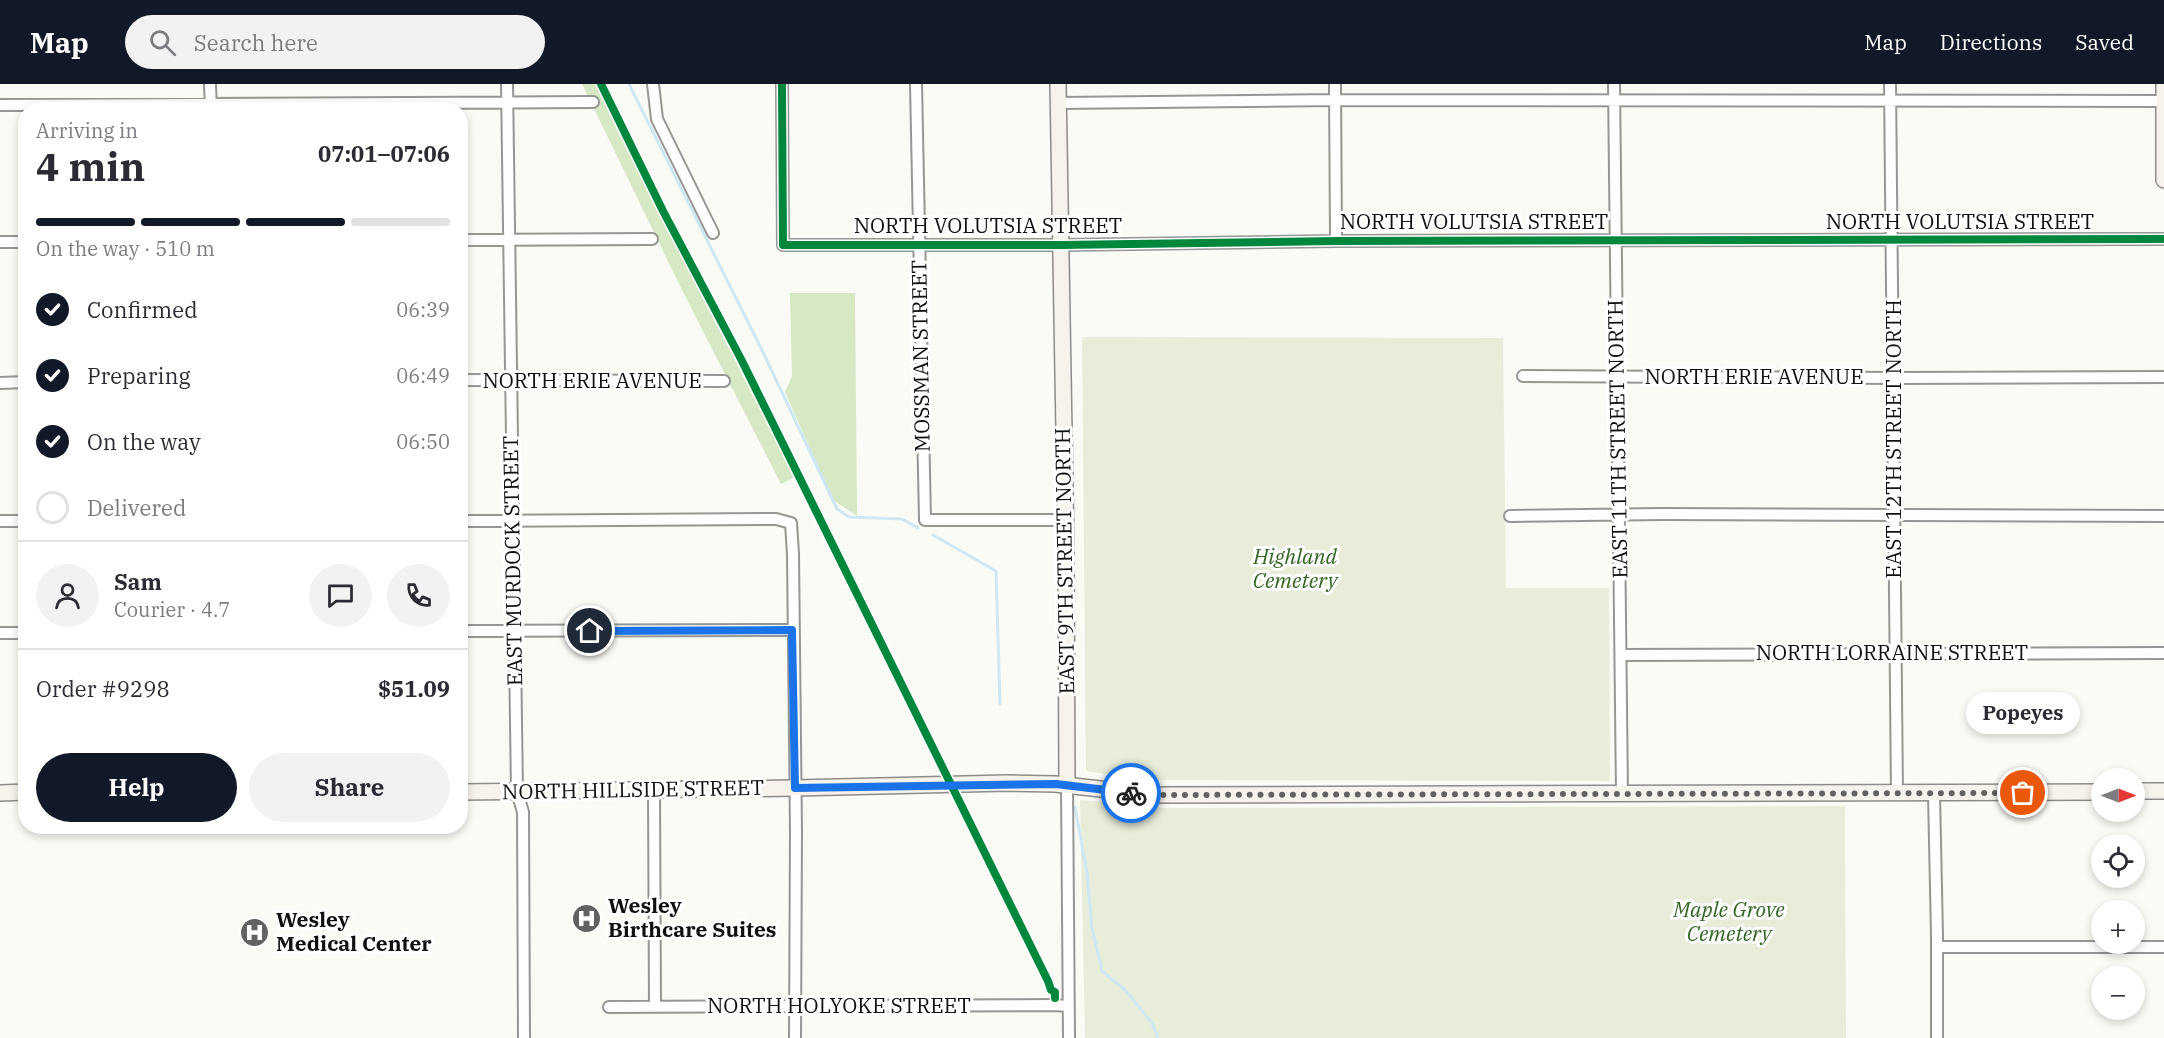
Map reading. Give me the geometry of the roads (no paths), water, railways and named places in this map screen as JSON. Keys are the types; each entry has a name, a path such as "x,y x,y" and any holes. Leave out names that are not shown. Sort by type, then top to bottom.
{"main road":[{"name":"EAST 9TH STREET NORTH","path":"1059,84 1067,785"},
{"path":"2164,84 2164,180"},
{"name":"NORTH HILLSIDE STREET","path":"468,792 1007,783 1067,785 1155,795 2091,792"},
{"path":"2145,791 2164,791"},
{"path":"0,793 18,792"}],"street":[{"path":"210,84 211,102"},
{"name":"EAST MURDOCK STREET","path":"507,84 517,792 523,812 524,1038"},
{"path":"653,84 657,119 710,228"},
{"name":"NORTH VOLUTSIA STREET","path":"782,84 783,244 1060,245 1336,241 2164,239"},
{"name":"MOSSMAN STREET","path":"916,84 925,520 1065,519"},
{"path":"1335,84 1336,241"},
{"name":"EAST 11TH STREET NORTH","path":"1614,84 1622,795"},
{"name":"EAST 12TH STREET NORTH","path":"1890,84 1897,794"},
{"path":"1059,103 1335,100 2164,101"},
{"path":"468,103 593,102"},
{"path":"0,105 18,105"},
{"path":"468,240 652,239"},
{"path":"0,242 18,242"},
{"name":"NORTH ERIE AVENUE","path":"1523,376 2164,377"},
{"name":"NORTH ERIE AVENUE","path":"468,380 724,381"},
{"path":"0,383 18,382"},
{"path":"1510,516 2164,516"},
{"path":"468,521 776,519 791,523 795,788 795,1038"},
{"path":"0,521 18,521"},
{"path":"468,631 792,630"},
{"path":"0,633 18,633"},
{"name":"NORTH LORRAINE STREET","path":"1620,655 2164,654"},
{"name":"EAST 9TH STREET NORTH","path":"1067,785 1069,1038"},
{"path":"654,790 655,1006"},
{"path":"1934,794 1936,1038"},
{"path":"1937,947 2164,947"},
{"name":"NORTH HOLYOKE STREET","path":"609,1006 1068,1006"}],"waterway":[{"path":"629,84 761,348 837,509 849,517 902,519 918,528"},
{"path":"933,535 996,571 1000,704"},
{"path":"1075,807 1087,873 1092,928 1102,971 1126,991 1152,1023 1158,1038"}],"place":[{"name":"Popeyes","path":"2023,793"},
{"name":"Wesley Birthcare Suites","path":"587,918"},
{"name":"Wesley Medical Center","path":"255,932"}],"park label":[{"name":"Highland Cemetery","path":"1295,569"},
{"name":"Maple Grove Cemetery","path":"1729,922"}]}
